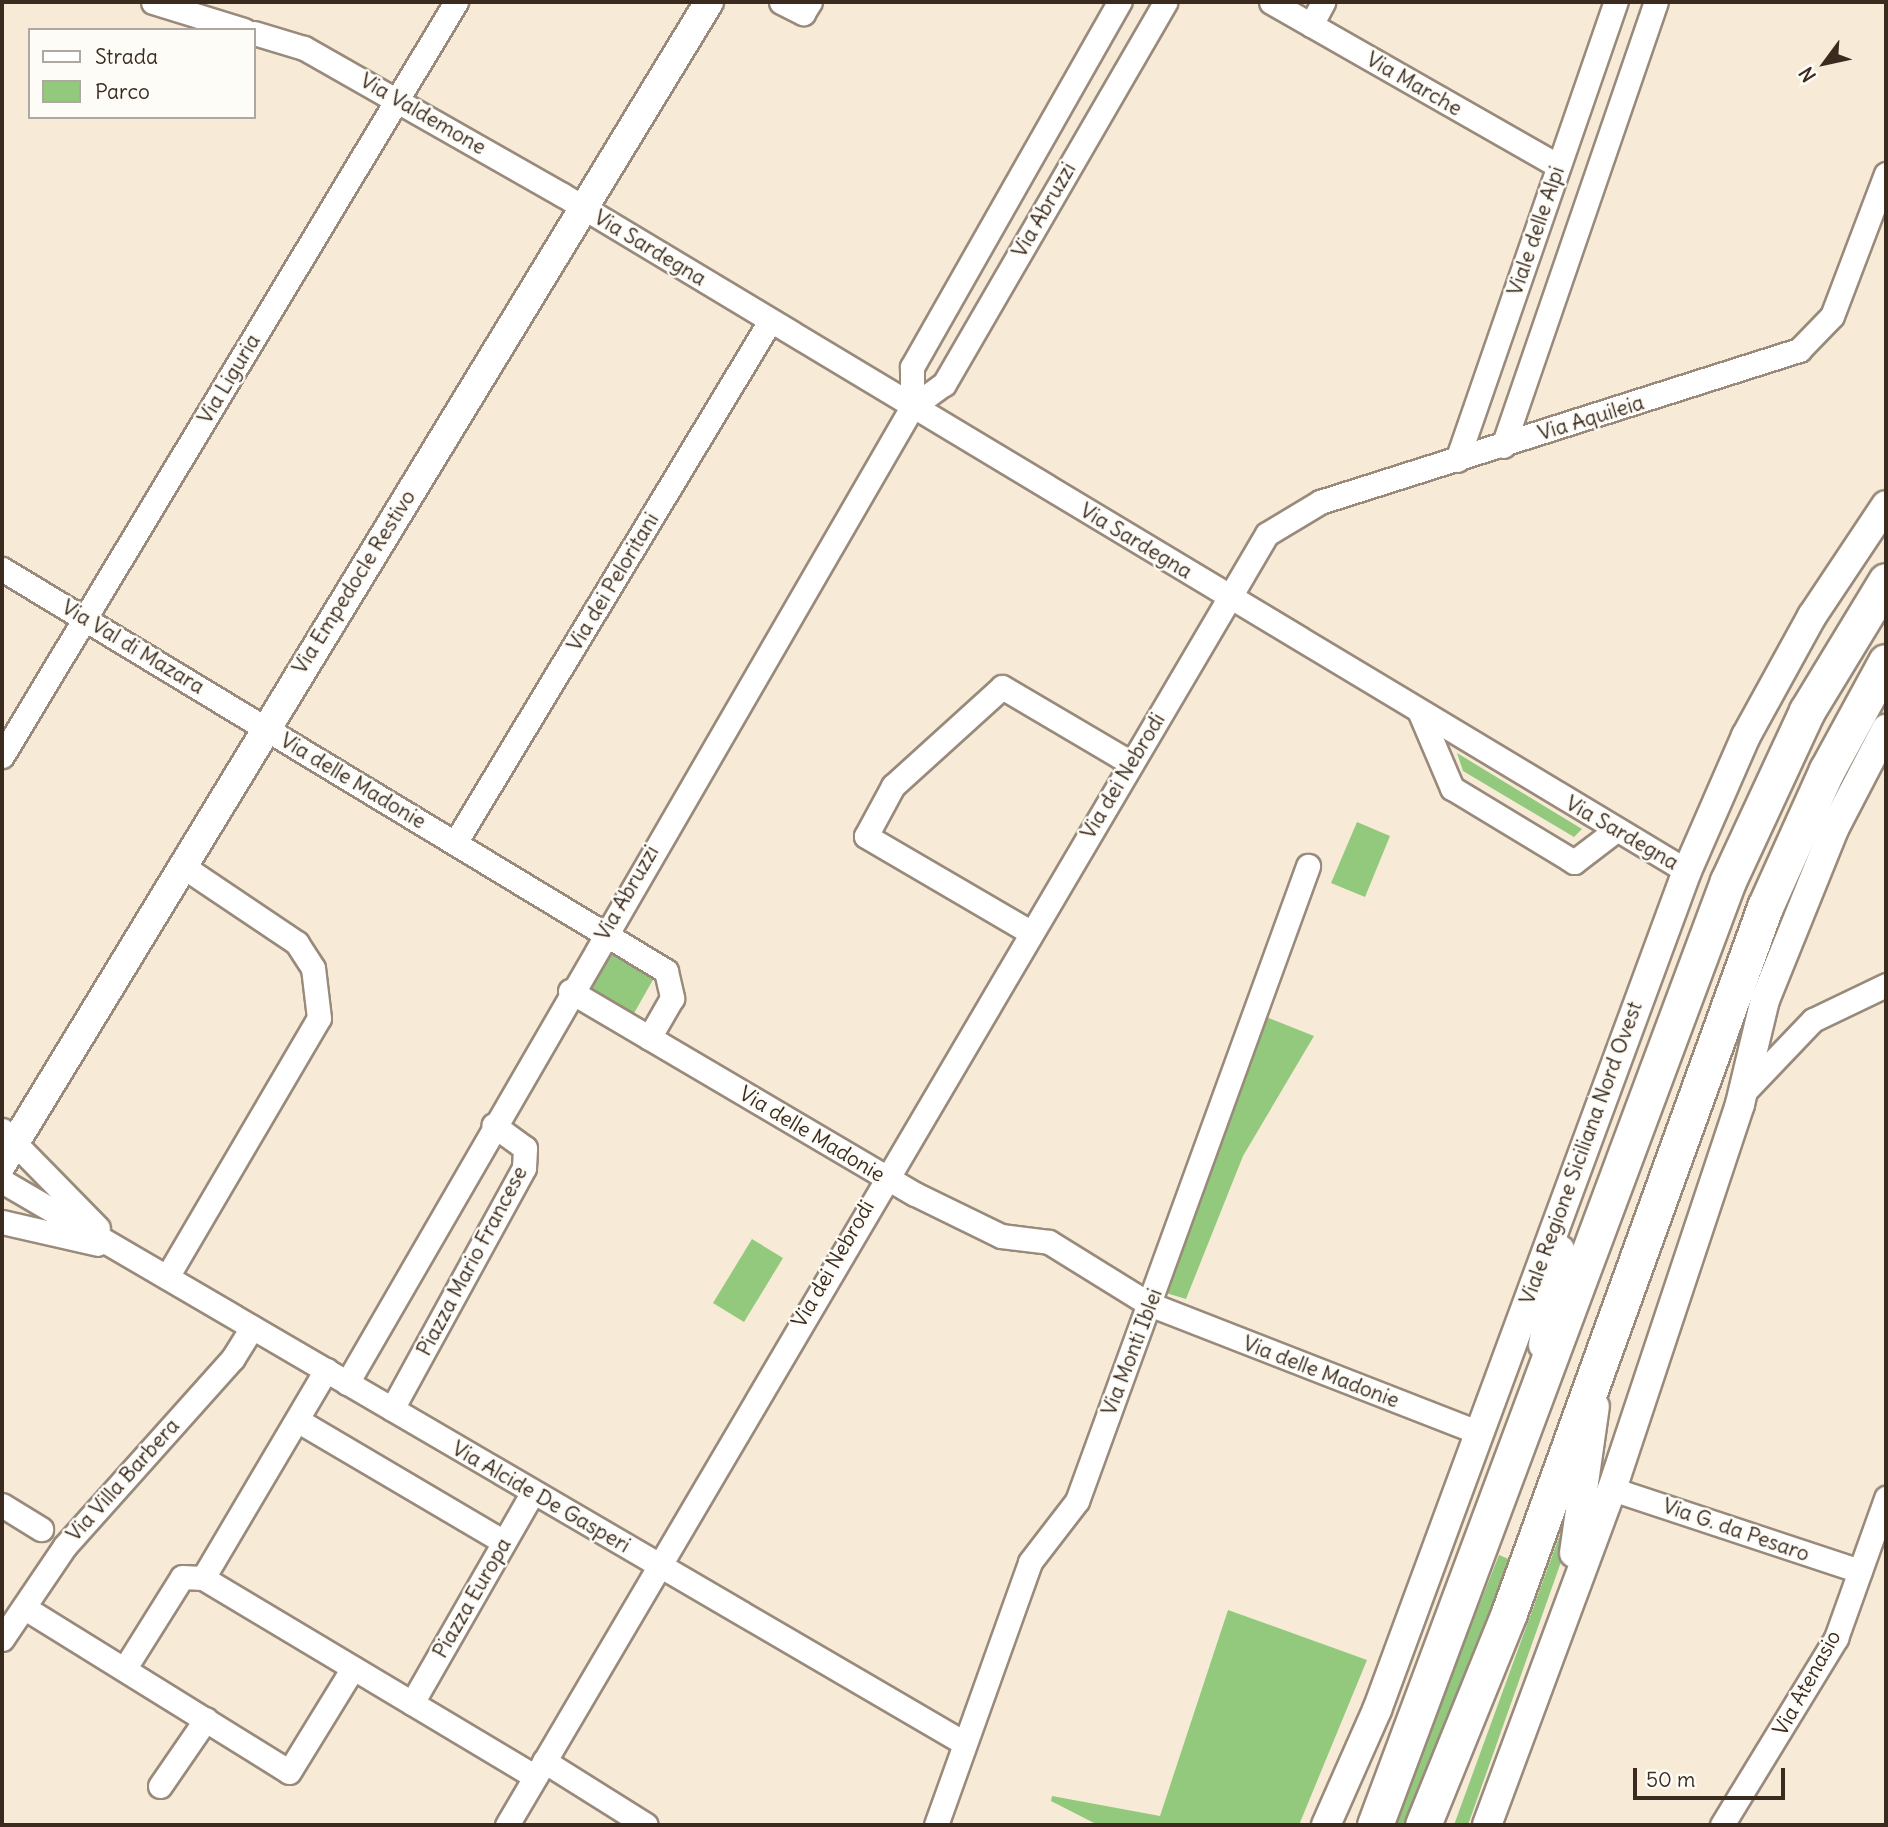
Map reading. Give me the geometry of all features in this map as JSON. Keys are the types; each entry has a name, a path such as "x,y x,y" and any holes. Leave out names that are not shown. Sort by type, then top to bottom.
{"main road":[{"name":"Viale Regione Siciliana Nord Ovest","path":"1375,1825 1425,1704 1756,816 1832,664 1886,581"},
{"path":"1423,1825 1509,1613 1765,907 1821,781 1886,662"},
{"path":"1447,1825 1509,1613"},
{"path":"1353,1825 1425,1704"}],"street":[{"path":"153,2 238,28"},
{"name":"Via Liguria","path":"2,756 456,2"},
{"name":"Via Empedocle Restivo","path":"6,1146 586,209 709,2"},
{"path":"781,2 803,13 810,2"},
{"name":"Via Abruzzi","path":"912,407 912,367 1119,2"},
{"name":"Via Abruzzi","path":"347,1382 603,933 912,407 944,384 1165,2"},
{"name":"Via Marche","path":"1271,2 1558,166"},
{"path":"1311,25 1323,2"},
{"name":"Viale delle Alpi","path":"1457,460 1616,2"},
{"name":"Viale delle Alpi","path":"1503,446 1656,2"},
{"name":"Via Valdemone","path":"256,34 304,48 398,99 586,209"},
{"path":"1031,153 1066,173"},
{"name":"Via Aquileia","path":"1228,596 1259,545 1288,517 1457,460 1768,364 1810,342 1840,299 1886,174"},
{"name":"Via Sardegna","path":"586,209 1420,713 1687,871"},
{"name":"Via dei Peloritani","path":"455,843 770,321"},
{"name":"Viale Regione Siciliana Nord Ovest","path":"1326,1825 1377,1710 1687,871 1745,736 1812,616 1886,505"},
{"name":"Via Val di Mazara","path":"2,569 264,727"},
{"name":"Via dei Nebrodi","path":"507,1825 884,1177 1228,596"},
{"path":"1030,932 866,836 893,786 1002,687 1131,763"},
{"path":"1420,713 1452,788 1574,862 1616,830"},
{"name":"Via delle Madonie","path":"264,727 603,933 672,980 672,998 649,1038 884,1177 1001,1236 1049,1242 1149,1304 1478,1432"},
{"path":"1487,1825 1552,1644 1612,1489 1742,1095 1765,1000 1794,920 1886,729"},
{"path":"167,1277 319,1018 313,968 297,943 181,866"},
{"name":"Via Monti Iblei","path":"936,1825 1030,1562 1077,1501 1308,866"},
{"path":"1742,1095 1788,1040 1813,1020 1886,985"},
{"path":"570,991 649,1038"},
{"name":"Piazza Mario Francese","path":"391,1409 524,1168 525,1148 493,1125"},
{"name":"Via Alcide De Gasperi","path":"6,1146 119,1249"},
{"path":"1528,1422 1581,1156"},
{"name":"Via Alcide De Gasperi","path":"2,1181 964,1743"},
{"name":"Via Alcide De Gasperi","path":"2,1222 119,1249"},
{"path":"1552,1644 1579,1534 1592,1423 1615,1323"},
{"name":"Via Villa Barbera","path":"2,1639 65,1546 233,1358 252,1327"},
{"path":"203,1578 326,1370"},
{"path":"297,1420 504,1542"},
{"name":"Via G. da Pesaro","path":"1612,1489 1860,1571"},
{"name":"Piazza Europa","path":"412,1703 533,1492"},
{"name":"Via Atenasio","path":"1722,1825 1836,1638 1886,1498"},
{"path":"2,1505 41,1529"},
{"path":"125,1668 182,1577 203,1578 412,1703 646,1825"},
{"path":"33,1613 289,1772 354,1668"},
{"path":"160,1786 206,1719"}],"green space":[{"path":"1457,753 1582,829 1574,837 1463,771"},
{"path":"1357,822 1390,836 1365,897 1331,883"},
{"path":"611,952 654,978 633,1015 589,989"},
{"path":"1261,1015 1314,1036 1243,1156 1186,1299 1166,1293 1167,1280"},
{"path":"752,1239 783,1258 744,1322 713,1303"},
{"path":"1567,1515 1573,1528 1468,1825 1454,1825"},
{"path":"1499,1555 1511,1560 1408,1825 1392,1825"},
{"path":"1228,1610 1367,1660 1299,1825 1098,1825 1051,1801 1052,1796 1160,1816"}]}
